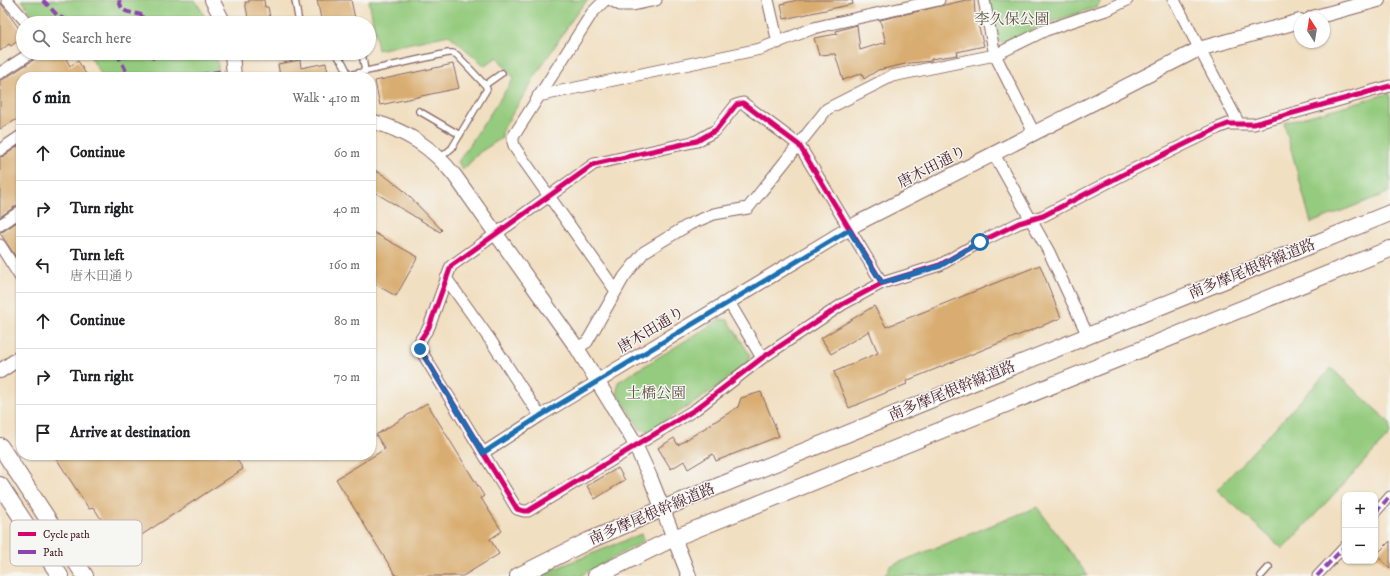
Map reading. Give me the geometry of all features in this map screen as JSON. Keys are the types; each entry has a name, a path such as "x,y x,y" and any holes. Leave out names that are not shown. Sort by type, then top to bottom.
{"main road":[{"name":"南多摩尾根幹線道路","path":"518,576 588,541 662,509 1390,214"},
{"name":"南多摩尾根幹線道路","path":"596,576 674,538 1390,248"},
{"path":"0,446 48,520"},
{"path":"0,485 23,520"},
{"path":"53,566 60,576"},
{"path":"78,566 85,576"}],"street":[{"path":"7,0 21,16"},
{"path":"212,0 220,16"},
{"path":"605,0 592,13 538,96 514,137 513,142 515,148 616,291"},
{"path":"611,0 620,5 633,5 656,0"},
{"path":"768,0 778,43"},
{"path":"538,96 760,49 814,28 939,0"},
{"path":"984,0 995,55 1034,133"},
{"path":"577,348 587,342 624,277 644,252 690,224 714,214 748,208 827,109 892,76 995,55 1046,30 1108,4 1127,0"},
{"path":"1174,0 1239,124"},
{"path":"1330,13 1378,0"},
{"name":"唐木田通り","path":"598,382 858,224 1034,133 1199,49 1294,23"},
{"path":"0,73 20,60"},
{"path":"233,60 234,72"},
{"path":"882,283 799,145 743,103 736,105 716,130 697,142 594,164 451,266 429,327 421,339 420,349 516,509 528,511 696,409 762,358 843,304 882,283 940,266 980,242 1020,223 1043,216 1126,173 1228,124 1254,124 1390,86"},
{"path":"376,123 408,135 422,143 440,158 455,176 577,348 636,445 689,576"},
{"path":"0,150 16,139"},
{"path":"994,154 1049,252 1088,336"},
{"path":"0,225 16,214"},
{"path":"0,245 16,270"},
{"path":"446,278 491,341 540,416"},
{"path":"729,302 762,358"},
{"path":"0,371 16,360"},
{"path":"483,453 540,416 598,382"},
{"path":"1378,510 1390,496"},
{"path":"1317,576 1342,549"}],"lane":[{"path":"294,0 297,16"},
{"path":"363,60 365,72 453,53 457,55 485,85 487,89 452,148 440,158"},
{"path":"341,60 347,72"},
{"path":"485,85 502,73"},
{"path":"419,111 460,135"},
{"path":"1261,576 1269,567"}],"green space":[{"path":"22,0 194,0 204,16 33,16"},
{"path":"369,0 588,0 577,12 536,75 502,131 502,138 480,152 463,170 458,162 514,78 497,57 485,66 449,35 378,50 376,39 376,16 372,16"},
{"name":"李久保公園","path":"988,0 1101,0 1097,7 1042,25 1006,44 996,40"},
{"path":"92,60 217,60 218,66 217,72 100,72"},
{"path":"1390,93 1390,192 1311,223 1284,123"},
{"name":"土橋公園","path":"721,319 728,320 750,355 748,363 700,399 649,431 640,429 617,393 618,382"},
{"path":"1331,368 1390,423 1390,434 1283,549 1217,490"},
{"path":"1037,507 1088,576 885,576 890,566"},
{"path":"641,534 644,541 580,576 537,576"}],"building":[{"path":"249,0 264,0 265,7 268,7 270,16 248,16 245,2 249,2"},
{"path":"317,0 351,0 354,16 320,16"},
{"path":"797,0 852,0 853,4 784,19 781,4"},
{"path":"966,0 974,0 975,14 984,46 957,52 958,55 878,70 864,79 862,73 843,80 835,54 819,55 814,38 837,34 836,31 857,25 860,50 886,43 880,20"},
{"path":"0,2 16,24 16,42 11,46 9,44 0,51"},
{"path":"33,60 67,60 70,66 78,61 85,72 16,72 16,120 0,129 0,80"},
{"path":"300,60 301,68 326,63 328,72 279,72 278,64"},
{"path":"453,64 459,88 380,105 376,81"},
{"path":"16,148 16,206 0,217 0,157"},
{"path":"376,171 402,189 442,230 440,232 376,193"},
{"path":"16,223 16,257 0,233"},
{"path":"376,234 418,257 396,296 376,285"},
{"path":"1040,265 1061,318 906,381 907,384 849,408 834,372 878,353 869,331 831,354 821,338 874,306 886,327"},
{"path":"761,392 779,436 716,461 713,454 688,469 684,461 671,469 658,448 674,438 678,445 738,407 741,398"},
{"path":"427,403 484,496 481,498 502,531 490,539 499,554 463,576 396,576 336,479 367,460 376,460 376,455 385,449 376,435"},
{"path":"57,460 237,460 243,469 142,535 142,520 102,520 94,508 89,509"},
{"path":"618,468 625,480 595,499 587,486"},
{"path":"1390,541 1390,568 1378,557 1378,553"}],"marked path":[{"path":"43,0 58,16"},
{"path":"119,0 120,5 124,10 142,16"},
{"path":"120,60 126,72"},
{"path":"218,72 224,71"},
{"path":"1378,510 1390,496"},
{"path":"1317,576 1342,549"}],"cycle path":[{"path":"882,283 799,145 743,103 736,105 716,130 697,141 594,164 451,266 429,327 421,339 420,349 517,509 528,511 696,409 762,358 843,304 882,283 940,265 980,242 1019,223 1043,216 1126,173 1228,124 1254,124 1390,86"}],"route":[{"path":"420,349 483,453 540,416 849,230 882,283 940,266 980,242"}]}
